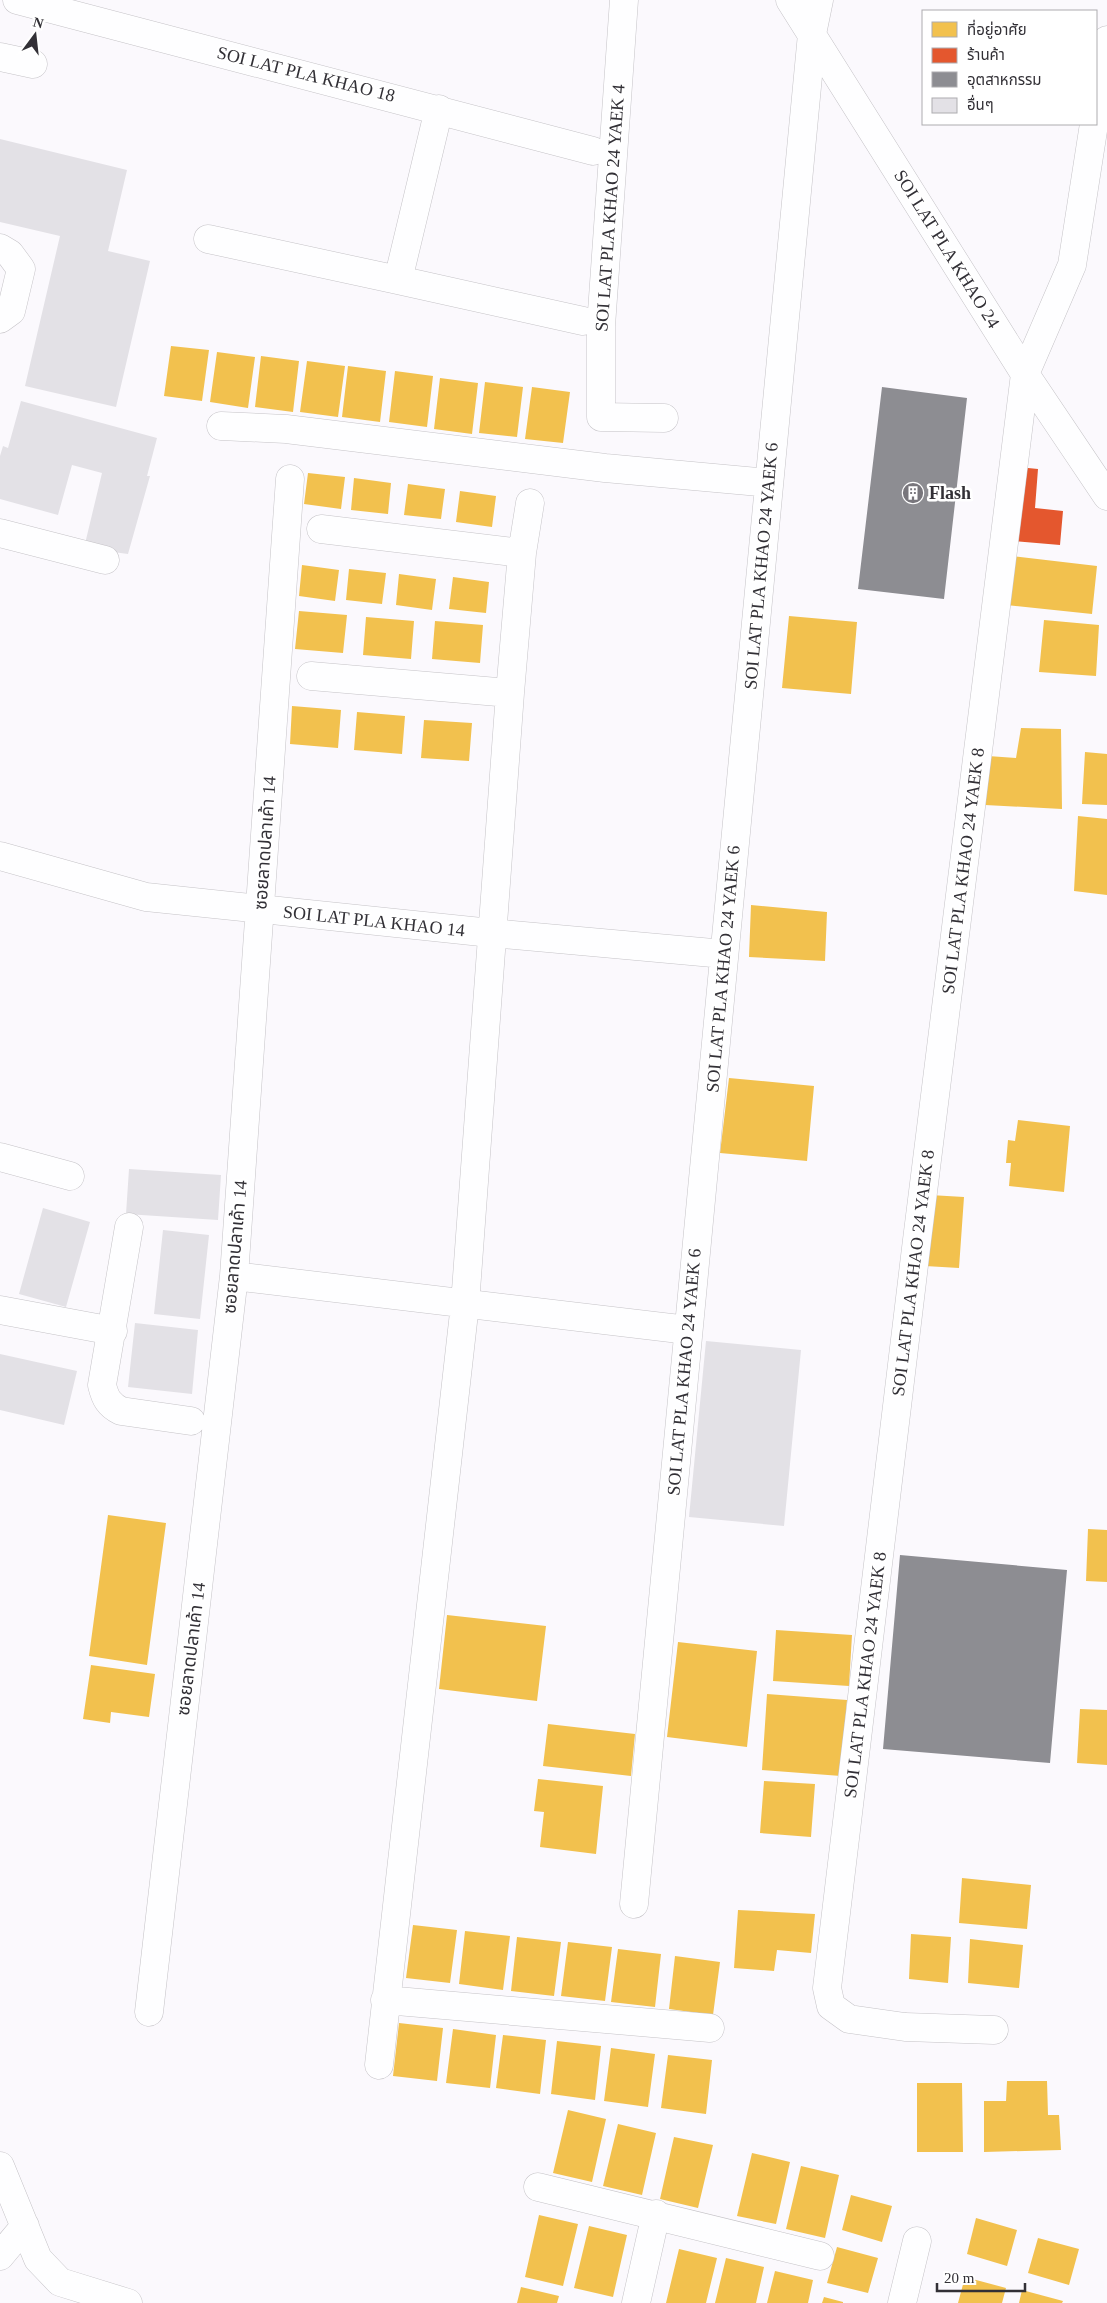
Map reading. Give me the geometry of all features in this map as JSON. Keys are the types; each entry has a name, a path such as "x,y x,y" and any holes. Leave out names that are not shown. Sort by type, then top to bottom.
{"street":[{"name":"SOI LAT PLA KHAO 18","path":"18,0 439,109 593,151"},
{"name":"SOI LAT PLA KHAO 24 YAEK 4","path":"624,0 601,326 601,417 664,418"},
{"name":"SOI LAT PLA KHAO 24","path":"790,0 1024,374 1107,496"},
{"name":"SOI LAT PLA KHAO 24 YAEK 6","path":"634,1904 812,34 819,0"},
{"path":"1097,105 1107,40"},
{"path":"0,57 33,64"},
{"path":"398,280 439,109"},
{"name":"SOI LAT PLA KHAO 24 YAEK 8","path":"994,2030 905,2027 849,2018 831,2006 827,1988 918,1230 1024,374 1072,265 1094,125"},
{"path":"208,239 583,321"},
{"path":"0,248 10,254 21,268 11,311 0,319"},
{"path":"221,426 286,429 605,468 769,483"},
{"name":"ซอยลาดปลาเค้า 14","path":"149,2012 234,1276 290,479"},
{"path":"379,2065 465,1304 510,693 522,553 530,504"},
{"path":"321,529 522,553"},
{"path":"0,533 104,560"},
{"path":"311,676 510,693"},
{"name":"SOI LAT PLA KHAO 14","path":"0,856 146,897 492,933 724,954"},
{"path":"0,1158 70,1176"},
{"path":"129,1227 113,1332 102,1385 105,1397 111,1406 120,1411 192,1421"},
{"path":"234,1276 688,1330"},
{"path":"0,1310 113,1332"},
{"path":"385,2000 710,2028"},
{"path":"0,2166 38,2259 60,2282 128,2303"},
{"path":"538,2187 656,2214 820,2256"},
{"path":"636,2303 656,2214"},
{"path":"0,2256 25,2226"},
{"path":"902,2303 917,2241"}],"building: ที่อยู่อาศัย":[{"path":"171,346 209,350 202,401 164,396"},
{"path":"217,352 255,357 248,408 210,402"},
{"path":"261,356 299,361 293,412 255,407"},
{"path":"307,361 345,366 338,417 300,412"},
{"path":"348,366 386,371 380,422 342,417"},
{"path":"395,371 433,376 427,427 389,422"},
{"path":"440,378 478,383 472,434 434,429"},
{"path":"485,382 523,387 517,437 479,433"},
{"path":"532,387 570,392 563,443 525,439"},
{"path":"308,473 345,477 341,509 304,504"},
{"path":"354,478 391,483 388,514 351,510"},
{"path":"408,484 445,489 441,519 404,515"},
{"path":"460,491 496,496 492,527 456,522"},
{"path":"1011,556 1097,566 1092,614 1006,605"},
{"path":"302,565 339,570 335,601 299,596"},
{"path":"349,569 386,573 382,604 346,600"},
{"path":"399,574 436,579 432,610 396,605"},
{"path":"453,577 489,582 486,613 449,609"},
{"path":"299,611 347,615 343,653 295,649"},
{"path":"789,616 857,622 851,694 782,688"},
{"path":"366,617 414,621 411,659 363,655"},
{"path":"1044,620 1099,625 1096,676 1039,672"},
{"path":"435,621 483,625 480,663 432,659"},
{"path":"292,706 341,710 338,748 290,744"},
{"path":"357,712 405,716 402,754 354,750"},
{"path":"424,720 472,723 469,761 421,758"},
{"path":"1021,728 1061,729 1062,809 985,805 988,756 1016,758"},
{"path":"1085,752 1107,754 1107,805 1082,804"},
{"path":"1078,816 1107,819 1107,895 1074,891"},
{"path":"751,905 827,912 825,961 749,957"},
{"path":"729,1078 814,1086 807,1161 720,1153"},
{"path":"1018,1120 1070,1126 1064,1192 1009,1186 1011,1163 1006,1163 1008,1140 1015,1141"},
{"path":"930,1195 964,1197 959,1268 925,1266"},
{"path":"108,1515 166,1523 147,1665 89,1656"},
{"path":"1088,1529 1107,1530 1107,1582 1086,1581"},
{"path":"447,1615 546,1626 537,1701 439,1689"},
{"path":"776,1630 852,1635 849,1686 773,1681"},
{"path":"678,1642 757,1651 747,1747 667,1737"},
{"path":"91,1665 155,1674 149,1717 111,1712 110,1723 83,1719"},
{"path":"767,1694 847,1700 841,1776 762,1770"},
{"path":"1080,1709 1107,1710 1107,1765 1077,1763"},
{"path":"548,1724 635,1734 631,1776 543,1766"},
{"path":"538,1779 603,1786 596,1854 540,1847 544,1812 534,1811"},
{"path":"764,1781 815,1784 811,1837 760,1833"},
{"path":"962,1878 1031,1885 1027,1929 959,1923"},
{"path":"738,1910 815,1914 811,1953 777,1950 774,1971 734,1968"},
{"path":"413,1925 457,1930 450,1983 406,1978"},
{"path":"465,1931 510,1936 503,1990 459,1984"},
{"path":"911,1934 951,1937 948,1983 909,1979"},
{"path":"517,1937 561,1942 554,1996 511,1991"},
{"path":"970,1939 1023,1945 1019,1988 968,1983"},
{"path":"568,1942 612,1947 605,2001 561,1996"},
{"path":"618,1949 661,1954 655,2007 611,2002"},
{"path":"675,1956 720,1962 713,2015 669,2009"},
{"path":"399,2023 443,2028 437,2081 393,2076"},
{"path":"453,2029 496,2035 490,2088 446,2083"},
{"path":"503,2035 546,2040 540,2094 496,2088"},
{"path":"557,2041 601,2046 595,2100 551,2094"},
{"path":"611,2048 655,2054 648,2107 604,2101"},
{"path":"668,2055 712,2060 706,2114 661,2108"},
{"path":"1007,2081 1047,2081 1048,2115 1059,2115 1061,2150 984,2152 984,2101 1006,2101"},
{"path":"917,2083 962,2083 963,2152 917,2152"},
{"path":"568,2110 606,2119 592,2182 553,2173"},
{"path":"618,2124 656,2133 642,2195 603,2186"},
{"path":"674,2137 713,2145 698,2208 660,2199"},
{"path":"752,2153 790,2162 776,2224 737,2216"},
{"path":"801,2166 839,2175 825,2238 786,2229"},
{"path":"851,2195 892,2206 882,2242 842,2230"},
{"path":"539,2215 578,2224 563,2286 525,2277"},
{"path":"976,2218 1017,2230 1007,2266 967,2254"},
{"path":"589,2226 627,2235 613,2297 574,2288"},
{"path":"1038,2238 1079,2249 1069,2285 1028,2273"},
{"path":"837,2247 878,2258 868,2293 827,2283"},
{"path":"679,2249 717,2258 706,2303 666,2303"},
{"path":"726,2258 764,2267 756,2303 715,2303"},
{"path":"775,2271 813,2280 808,2303 767,2303"},
{"path":"965,2277 1006,2288 1002,2303 958,2303"},
{"path":"521,2287 559,2296 557,2303 517,2303"},
{"path":"1022,2290 1063,2301 1062,2303 1019,2303"},
{"path":"824,2297 843,2302 843,2303 822,2303"}],"building: ร้านค้า":[{"path":"1018,467 1038,469 1035,508 1063,511 1060,545 1012,541"}],"building: อุตสาหกรรม":[{"name":"Flash","path":"882,387 967,398 944,599 858,589"},
{"path":"900,1555 1067,1570 1050,1763 883,1749"}],"building: อื่นๆ":[{"path":"0,139 127,170 108,251 150,261 116,407 25,386 60,236 0,222"},
{"path":"21,401 157,438 147,476 150,476 128,554 84,548 102,473 72,465 58,515 0,499 0,456 3,446 8,448"},
{"path":"129,1169 221,1175 218,1220 126,1214"},
{"path":"43,1208 90,1222 66,1307 19,1294"},
{"path":"163,1230 209,1235 200,1319 154,1314"},
{"path":"135,1323 198,1330 192,1394 128,1387"},
{"path":"706,1341 801,1350 784,1526 689,1517"},
{"path":"0,1354 77,1371 64,1425 0,1410"}],"place":[{"name":"Flash","path":"913,493"}]}
